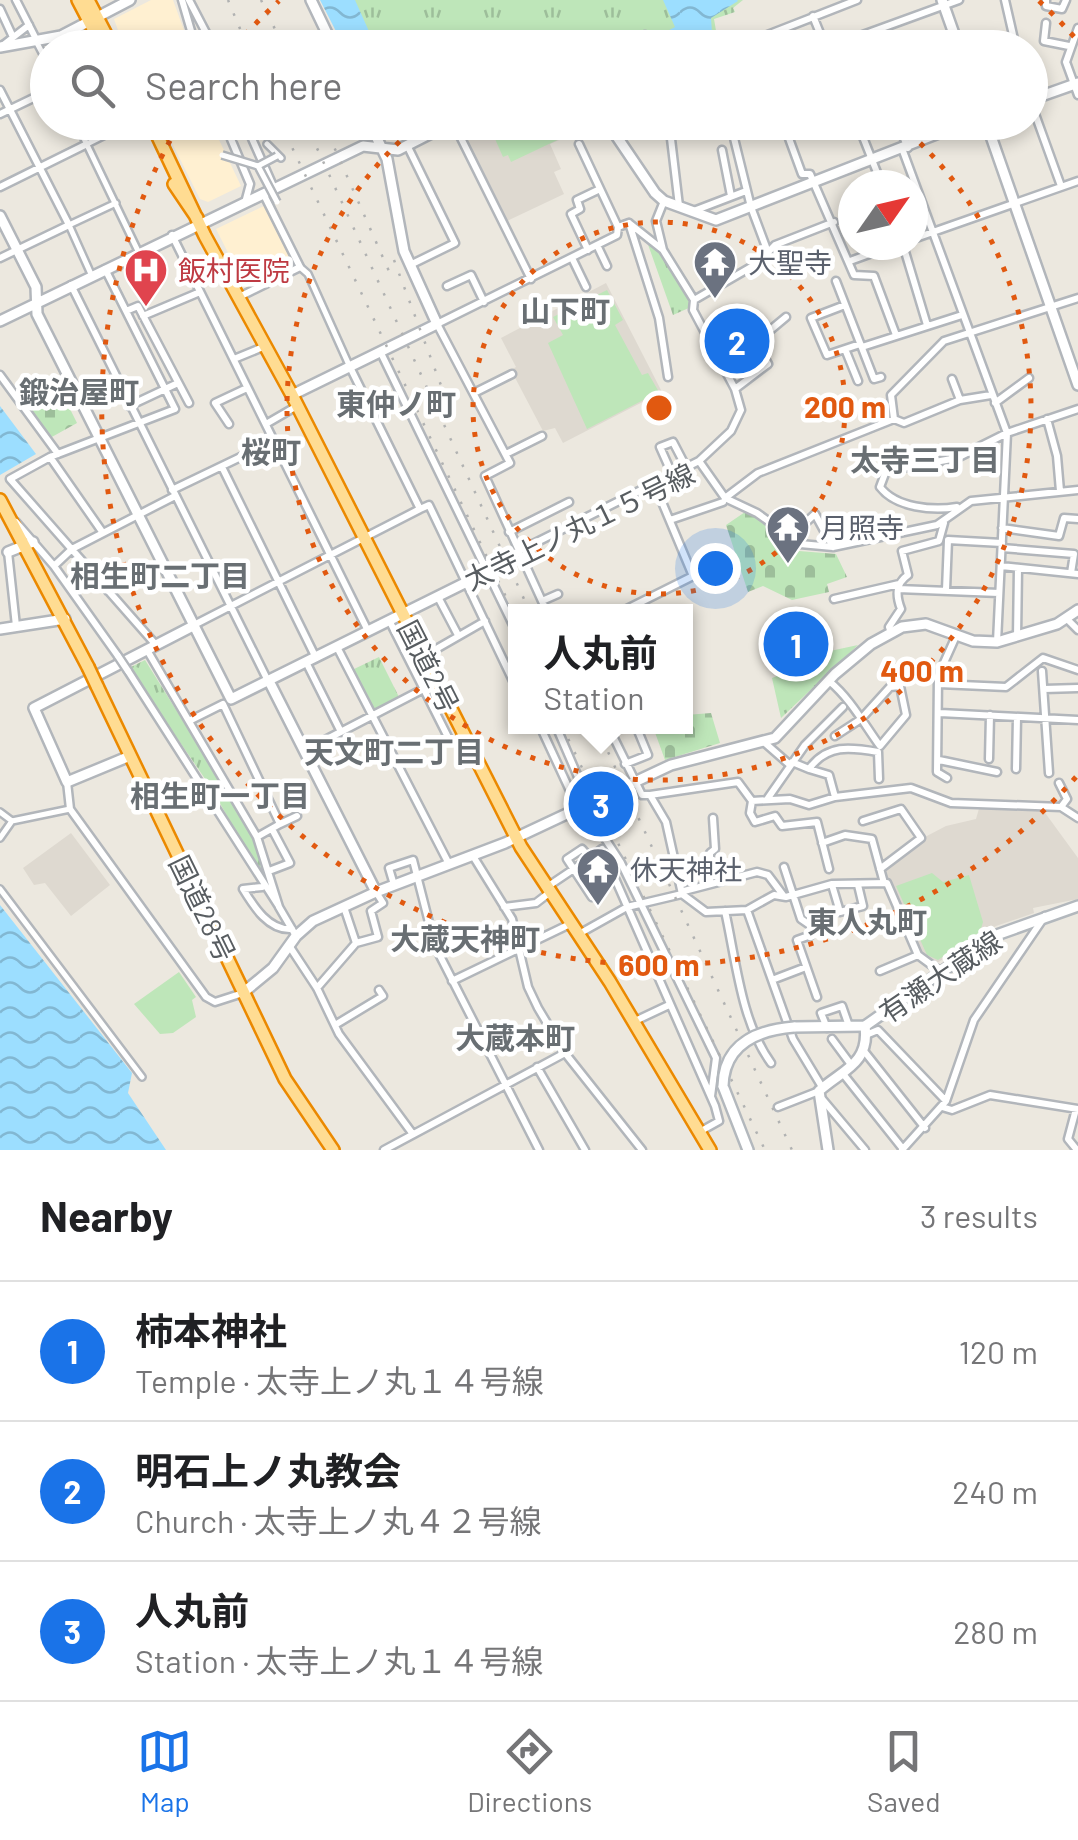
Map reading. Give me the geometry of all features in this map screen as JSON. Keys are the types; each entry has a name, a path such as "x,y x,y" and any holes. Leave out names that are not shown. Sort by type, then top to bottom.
{"highway":[{"path":"78,0 101,30"},
{"path":"88,0 97,30"},
{"name":"国道2号","path":"151,140 187,208 200,221"},
{"name":"国道2号","path":"160,140 237,298 295,400 516,838 635,1022 710,1150"},
{"name":"国道28号","path":"3,505 30,543 295,1097 333,1150"}],"street":[{"path":"16,0 32,30"},
{"path":"67,30 116,3 130,0"},
{"path":"185,0 205,30"},
{"path":"185,0 192,30"},
{"path":"311,0 325,30"},
{"path":"774,30 857,0"},
{"path":"880,30 959,0"},
{"path":"1005,0 1012,30"},
{"path":"1046,0 1046,6 1062,10 1066,0"},
{"path":"943,3 953,30"},
{"path":"0,9 12,35"},
{"path":"812,16 818,30"},
{"path":"1045,30 1046,23"},
{"path":"1,47 29,25"},
{"path":"192,30 195,25 204,27"},
{"path":"1048,96 1077,88 1066,62 1078,28"},
{"path":"1048,42 1069,46"},
{"path":"1,47 30,43"},
{"path":"0,90 92,274"},
{"path":"0,114 30,100"},
{"path":"85,140 138,251"},
{"path":"0,187 95,140"},
{"path":"231,140 250,184 246,199"},
{"path":"252,140 275,195"},
{"path":"378,140 410,265 436,324 510,464 485,476 544,604"},
{"path":"275,195 363,146 398,150 414,140"},
{"path":"462,140 531,279"},
{"path":"621,140 664,201 716,220 926,140"},
{"path":"671,140 679,207"},
{"path":"734,140 751,207 770,254"},
{"path":"790,140 802,174 810,174 817,183 854,275 874,276 896,336"},
{"path":"864,140 876,170"},
{"path":"903,140 1006,433 997,642"},
{"path":"992,140 1078,385"},
{"path":"1045,140 1061,186"},
{"path":"258,166 277,156 281,158 267,144"},
{"path":"266,424 295,400 349,366 617,235 618,227 579,144"},
{"path":"407,145 455,242 410,265"},
{"path":"722,150 732,196"},
{"path":"222,154 258,166 275,195"},
{"path":"928,234 1078,180"},
{"path":"588,250 571,214 580,210 577,200 600,189"},
{"path":"691,212 746,191"},
{"path":"262,192 300,267 306,270 420,509"},
{"path":"0,321 246,199 262,192 283,193"},
{"path":"664,201 656,220 664,250 694,300 693,310 735,389 740,410 736,422 713,452 699,461"},
{"path":"0,258 116,203"},
{"path":"0,216 36,287 37,314 227,702 280,824"},
{"path":"694,300 770,254 776,245 834,222"},
{"path":"629,223 664,250"},
{"path":"618,227 629,223"},
{"path":"629,223 659,318 668,376"},
{"path":"172,235 368,632"},
{"path":"597,245 607,266"},
{"path":"572,258 586,287"},
{"path":"908,260 927,325"},
{"path":"237,298 300,267"},
{"path":"104,268 175,410 54,456 10,478 108,590 151,648 189,722 257,837 279,907"},
{"path":"447,286 472,274 484,302"},
{"path":"836,282 874,379 881,378"},
{"path":"70,284 303,752 383,903 371,911 378,937 356,943 317,988"},
{"path":"143,316 200,292"},
{"path":"894,419 891,395 944,342 1078,298"},
{"path":"844,305 812,318 828,355 962,315"},
{"path":"126,312 138,306 188,403"},
{"path":"735,389 768,364 756,342 786,317"},
{"path":"234,359 263,347"},
{"path":"846,349 858,381"},
{"path":"379,350 508,614"},
{"path":"474,393 512,374"},
{"path":"0,375 103,532"},
{"path":"670,520 724,500 758,473 894,419 904,423 960,400 994,399 1029,378"},
{"path":"952,379 960,400"},
{"path":"129,406 178,383"},
{"path":"229,424 215,403 247,388"},
{"path":"1078,408 1006,433 957,458 886,471 880,487 894,500 941,510 1004,495 1078,490"},
{"path":"1046,420 1057,456 1060,491"},
{"path":"506,454 542,436"},
{"path":"54,566 72,549 274,442"},
{"path":"672,474 660,448 673,442 686,467"},
{"name":"太寺上ノ丸１５号線","path":"227,702 338,649 402,612 489,571 518,551 699,461 724,500 757,513 800,544 833,547 944,522"},
{"path":"222,467 342,732"},
{"path":"637,604 693,576 654,483"},
{"path":"509,532 569,502"},
{"path":"16,626 8,552 30,543 54,566 118,656 128,670 294,932 290,947 244,992 210,1002 70,809 67,782 34,708 151,648 191,627 276,580 429,505 508,670"},
{"path":"891,633 889,627 901,609 899,587 908,575 902,551 939,541 944,522 958,506"},
{"path":"789,538 815,514 833,547"},
{"path":"1002,528 1059,536 1064,518 1078,519"},
{"path":"946,590 948,540 1074,554 1074,574 1001,566"},
{"path":"108,590 161,564"},
{"path":"1017,638 1018,568"},
{"path":"834,599 899,587 999,593"},
{"path":"542,601 558,594"},
{"path":"437,596 458,635"},
{"path":"262,887 244,889 256,911 275,928 294,932 376,892 516,838 633,782 702,756 765,743 871,644 891,633 926,624 956,636 997,642 1017,638 1078,610"},
{"path":"1066,618 1078,630"},
{"path":"0,629 65,619"},
{"path":"389,620 450,741"},
{"path":"424,656 485,621"},
{"path":"947,778 937,772 938,684 941,661 956,636"},
{"path":"338,649 449,864"},
{"path":"938,684 1006,687 1020,680 1043,658 1078,670"},
{"path":"1042,672 1049,773"},
{"path":"829,681 861,719 879,749 879,779"},
{"path":"303,752 437,682"},
{"path":"835,736 861,719 890,687 900,686 906,715 879,749"},
{"path":"1044,689 1078,688"},
{"path":"189,722 227,702"},
{"path":"768,798 828,717 842,708"},
{"path":"940,713 1078,720"},
{"path":"989,759 990,715"},
{"path":"1016,770 1017,717"},
{"path":"544,734 641,903 716,1058 710,1097"},
{"path":"559,734 583,806"},
{"path":"612,734 642,795 738,782 752,801 750,814 755,822 775,816 782,826 817,822 828,869"},
{"path":"626,764 648,755 639,734"},
{"path":"765,743 791,764 829,776 835,797"},
{"path":"809,769 820,755 847,747 879,749"},
{"path":"67,782 130,756"},
{"path":"939,760 998,772"},
{"path":"1059,782 1067,800 1061,807"},
{"path":"752,801 803,800 809,806 835,797 911,788 951,803 1061,807 1078,818"},
{"path":"650,795 666,822 683,892 706,912 747,910 774,895 832,884 884,883"},
{"path":"0,812 12,820 70,809"},
{"path":"863,822 901,809 920,838 880,869"},
{"path":"257,837 296,816"},
{"path":"710,884 710,852 715,849 713,818"},
{"path":"0,838 12,820"},
{"path":"268,871 290,863 272,829"},
{"path":"822,844 845,836 872,839 884,883 918,955 941,972"},
{"path":"590,858 582,849 567,859 592,898"},
{"path":"504,907 536,902 602,849 719,1121 700,1132"},
{"path":"473,856 512,919 528,987 565,1053 642,1150"},
{"path":"394,885 388,868 413,860 435,946 539,1150"},
{"path":"784,867 805,925 814,932 797,940 817,998"},
{"path":"452,981 519,949 627,907 710,884 757,872 768,876 783,896"},
{"path":"832,884 840,912 863,906 858,884"},
{"path":"0,889 142,1076"},
{"name":"有瀬大蔵線","path":"748,1150 722,1086 725,1069 742,1042 771,1029 794,1027 830,1034 850,1028 865,1030 992,937 1045,914 1078,906"},
{"path":"344,907 356,943"},
{"path":"747,910 793,1039 820,1091 865,1150"},
{"path":"725,911 749,1018 760,1048 771,1062"},
{"path":"844,1075 902,1149 944,1104 974,1020 1045,914"},
{"path":"290,947 317,988 335,1026 412,1133"},
{"path":"880,971 918,955"},
{"path":"772,980 806,968"},
{"path":"335,1026 383,996 379,990"},
{"path":"635,1022 670,1005"},
{"path":"850,1028 842,1006 822,1013 830,1034 853,1067"},
{"path":"778,1107 820,1091 844,1075 864,1051 865,1030 878,1030 952,1110 990,1095 1077,1109 1068,1139 1078,1150"},
{"path":"864,1051 925,1128"},
{"path":"384,1150 565,1053"},
{"path":"697,1067 716,1058"},
{"path":"537,1067 586,1150"},
{"path":"820,1091 828,1150"}],"shaded area":[{"path":"151,0 173,0 184,30 118,30 114,19"},
{"path":"170,140 219,140 241,186 208,202 200,199"},
{"path":"464,140 559,140 550,144 561,169 554,172 564,194 505,222"},
{"path":"266,205 295,264 246,288 216,229"},
{"path":"606,283 662,392 563,443 555,428 543,431 511,370 516,367 501,338"},
{"path":"980,805 1043,810 1078,858 1078,899 1033,908 1034,913 996,926 937,963 921,955 885,871 923,838 946,826 976,819"},
{"path":"71,833 110,885 71,916 45,883 34,885 23,868"}],"green space":[{"path":"323,0 743,0 733,8 735,12 714,19 716,30 338,30"},
{"path":"496,140 557,140 511,162 508,155 503,157"},
{"path":"645,236 659,248 691,299 691,307 673,315"},
{"path":"607,290 623,320 615,325 642,375 648,373 659,392 587,429 548,343 563,335 553,317"},
{"path":"57,383 77,423 50,438 17,394 33,384 37,390"},
{"name":"月照寺","path":"745,512 758,516 799,551 836,554 847,577 827,584 829,592 792,600 763,586 748,592 726,525"},
{"path":"858,645 781,718 772,678 814,662 816,654"},
{"path":"379,657 401,701 375,711 352,670"},
{"path":"145,660 251,830 270,893 212,789 129,668"},
{"path":"711,713 720,743 665,760 656,734 693,734 693,714"},
{"path":"932,873 943,882 969,875 983,922 980,932 938,960 927,955 896,886"},
{"path":"179,972 196,997 192,1000 196,1017 173,1033 160,1034 134,1004"}],"water":[{"path":"320,0 355,0 368,30 335,30"},
{"path":"663,0 738,1 711,18 712,30 669,30 675,27"},
{"path":"0,406 36,454 0,475"},
{"path":"0,905 132,1073 128,1093 166,1150 0,1150"}],"railway":[{"path":"228,0 240,30"},
{"path":"261,0 275,30"},
{"path":"289,140 509,604"},
{"path":"313,140 526,604"},
{"path":"331,140 392,278"},
{"path":"394,260 445,396"},
{"path":"566,734 765,1150"},
{"path":"600,734 792,1150"}],"place":[{"name":"大聖寺","path":"715,300"},
{"name":"飯村医院","path":"146,308"},
{"name":"明石上ノ丸教会","path":"737,341"},
{"name":"月照寺","path":"788,565"},
{"name":"柿本神社","path":"796,644"},
{"name":"人丸前","path":"601,804"},
{"name":"休天神社","path":"598,907"}],"district":[{"name":"山下町","path":"565,310"},
{"name":"鍛治屋町","path":"79,391"},
{"name":"東仲ノ町","path":"396,403"},
{"name":"桜町","path":"271,451"},
{"name":"太寺三丁目","path":"925,459"},
{"name":"相生町二丁目","path":"160,575"},
{"name":"天文町二丁目","path":"394,751"},
{"name":"相生町一丁目","path":"220,795"},
{"name":"東人丸町","path":"867,921"},
{"name":"大蔵天神町","path":"465,938"},
{"name":"大蔵本町","path":"515,1037"}]}
